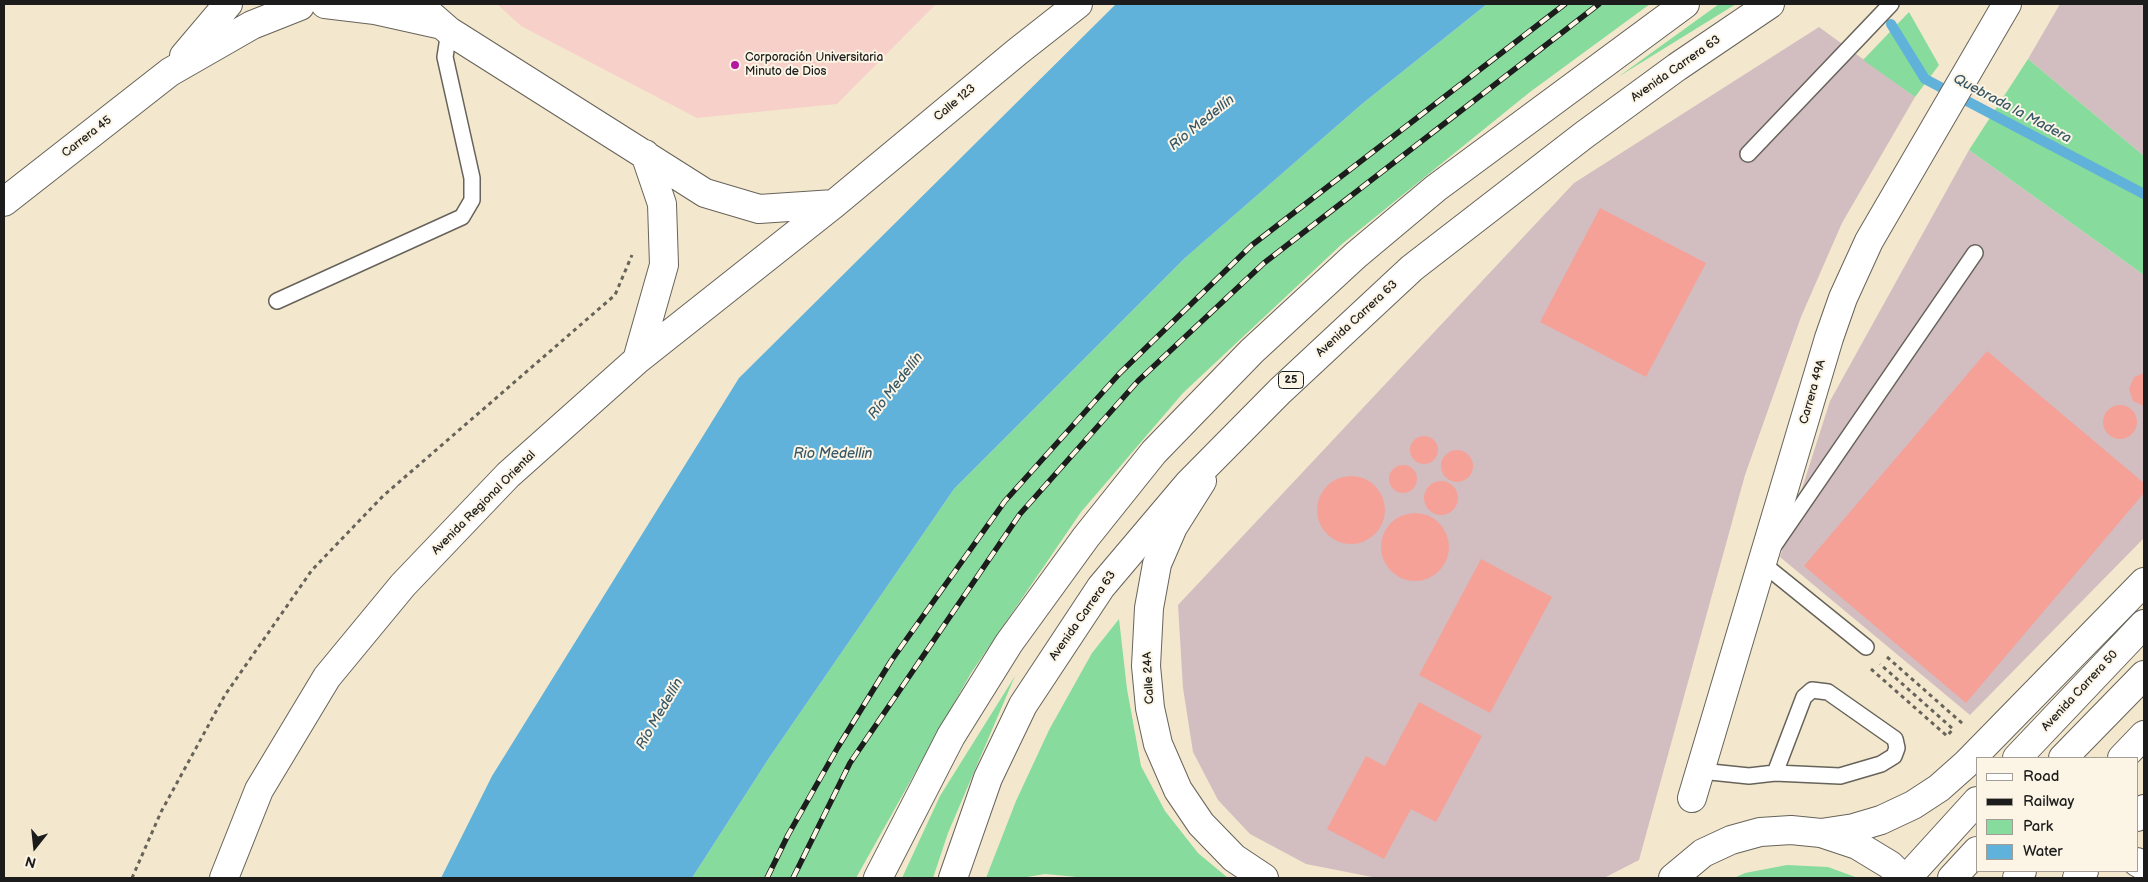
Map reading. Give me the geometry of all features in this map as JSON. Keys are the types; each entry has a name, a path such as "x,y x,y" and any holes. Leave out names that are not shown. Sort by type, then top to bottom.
{"main road":[{"name":"Carrera 45","path":"170,72 228,4"},
{"name":"Carrera 45","path":"4,202 170,72 252,25 308,4"},
{"path":"308,4 375,10 445,28"},
{"path":"418,4 445,28 705,193 759,209 834,204"},
{"name":"Calle 123","path":"834,204 1017,52 1078,4"},
{"path":"878,878 951,736 1009,643 1086,536 1154,452 1252,351 1370,243 1436,188 1685,4"},
{"name":"Avenida Carrera 63","path":"953,878 988,778 1023,705 1101,588 1166,510 1280,391 1412,268 1584,135 1677,67 1770,4"},
{"name":"Carrera 49A","path":"1692,798 1829,338 1843,298 1869,241 1972,63 2001,8"},
{"path":"637,360 664,265 662,204 645,154"},
{"name":"Avenida Regional Oriental","path":"224,878 259,790 327,677 404,585 508,476 637,360 834,204"},
{"name":"Calle 24A","path":"1220,453 1173,527 1158,564 1149,608 1146,666 1150,708 1158,744 1178,790 1201,824 1234,858 1264,878"},
{"path":"1821,833 1854,828 1881,820 1914,805 1938,788 1966,764 2144,582"},
{"name":"Avenida Carrera 50","path":"2018,757 2144,624"},
{"path":"2064,757 2144,675"},
{"path":"2123,757 2144,735"},
{"path":"1673,876 1703,853 1731,840 1760,832 1791,830 1821,833 1857,845 1900,874 1976,802"},
{"path":"1952,878 1976,851"}],"lane":[{"path":"1748,154 1891,4"},
{"path":"277,301 462,217 472,200 472,178 445,56 445,28"},
{"path":"1873,652 1762,563 1975,253"},
{"path":"1701,771 1749,776 1775,772 1840,776 1881,764 1894,756 1896,748 1895,739 1828,692 1812,690 1804,697 1775,772"}],"path":[{"path":"132,878 161,812 225,695 312,570 383,496 615,296 633,253"},
{"path":"1873,652 1954,728 1947,736 1857,657 1873,652"},
{"path":"1873,652 1964,725"}],"shaded area":[{"name":"Corporación Universitaria Minuto de Dios","path":"497,4 936,4 837,104 697,118 521,26"},
{"path":"2060,4 2144,4 2144,156 2028,59"},
{"path":"1819,27 1915,97 1842,223 1801,317 1745,475 1639,860 1604,878 1377,878 1306,864 1250,834 1218,800 1193,752 1183,688 1178,605 1574,183"},
{"path":"1969,150 2144,275 2144,538 1970,715 1780,557 1830,401"}],"green space":[{"path":"1487,4 1650,4 1530,92 1342,244 1183,393 1081,512 971,673 856,878 692,878 769,758 954,489 1185,258 1362,104"},
{"path":"1719,4 1736,4 1618,77"},
{"path":"1909,12 1939,65 1915,97 1863,60"},
{"path":"2028,59 2144,156 2144,275 1969,150"},
{"path":"1119,619 1127,689 1141,766 1165,811 1198,853 1228,878 1088,878 1045,874 1021,878 986,878 1016,801 1049,730 1092,653"},
{"path":"1015,676 948,833 933,878 902,878 940,796"},
{"path":"1787,865 1828,867 1858,878 1734,878 1745,873"}],"water":[{"name":"Rio Medellin","path":"1116,4 1487,4 1362,104 1185,258 954,489 769,758 692,878 441,878 492,776 739,378"}],"building":[{"path":"1600,208 1706,263 1646,377 1540,322"},
{"path":"1987,351 2144,483 2144,493 1966,703 1804,566"},
{"path":"2144,373 2144,406 2133,401 2129,389 2134,377"},
{"path":"2120,405 2132,410 2137,422 2132,434 2120,439 2108,434 2103,422 2108,410"},
{"path":"1424,436 1434,440 1438,450 1434,460 1424,464 1414,460 1410,450 1414,440"},
{"path":"1457,450 1469,454 1473,466 1469,478 1457,482 1445,478 1441,466 1445,454"},
{"path":"1403,465 1413,469 1417,479 1413,489 1403,493 1393,489 1389,479 1393,469"},
{"path":"1351,476 1364,479 1375,486 1382,497 1385,510 1382,523 1375,534 1364,541 1351,544 1338,541 1327,534 1320,523 1317,510 1320,497 1327,486 1338,479"},
{"path":"1441,481 1453,486 1458,498 1453,510 1441,515 1429,510 1424,498 1429,486"},
{"path":"1415,513 1428,516 1439,523 1446,534 1449,547 1446,560 1439,571 1428,578 1415,581 1402,578 1391,571 1384,560 1381,547 1384,534 1391,523 1402,516"},
{"path":"1481,559 1552,597 1490,713 1419,675"},
{"path":"1419,702 1482,736 1436,822 1411,809 1384,859 1327,829 1366,756 1385,766"}],"waterway":[{"name":"Quebrada la Madera","path":"1891,24 1925,79 2144,194"}],"railway":[{"path":"767,878 788,835 838,747 891,661 1005,501 1120,373 1252,245 1565,4"},
{"path":"793,878 850,763 1020,514 1138,381 1264,263 1599,4"}],"place":[{"name":"Corporación Universitaria Minuto de Dios","path":"735,65"}],"water label":[{"name":"Río Medellín","path":"1202,123"},
{"name":"Río Medellín","path":"896,386"},
{"name":"Río Medellín","path":"660,714"}]}
